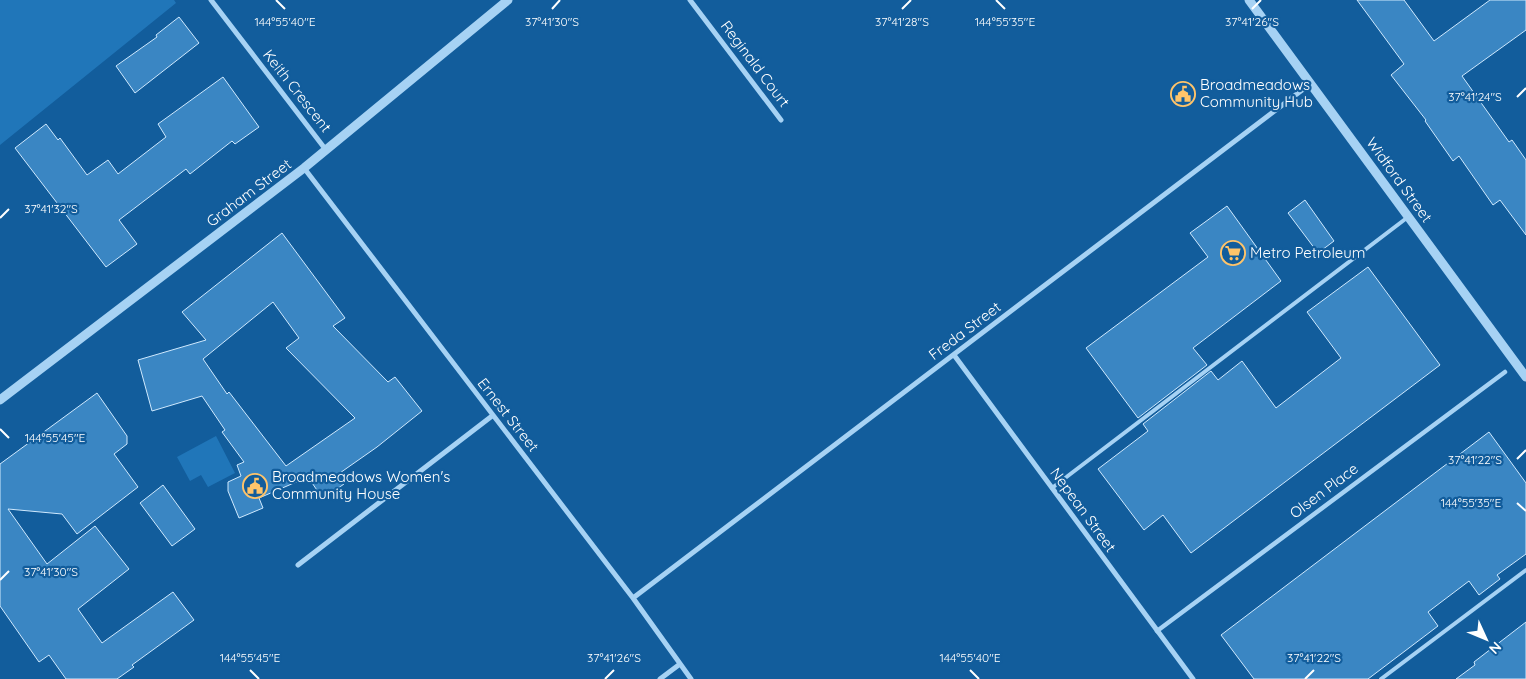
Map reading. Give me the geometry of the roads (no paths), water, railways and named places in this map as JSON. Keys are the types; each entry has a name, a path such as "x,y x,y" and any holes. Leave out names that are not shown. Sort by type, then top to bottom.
{"street":[{"name":"Keith Crescent","path":"212,0 326,150"},
{"name":"Graham Street","path":"0,400 304,168 508,0"},
{"name":"Reginald Court","path":"690,0 781,120"},
{"name":"Widford Street","path":"1249,0 1526,377"},
{"name":"Freda Street","path":"633,598 1310,84"},
{"name":"Ernest Street","path":"304,168 633,598 691,679"},
{"name":"Nepean Street","path":"954,355 1193,679"},
{"name":"Olsen Place","path":"1157,631 1505,372"},
{"path":"298,564 492,416"},
{"path":"660,679 680,664"}],"lane":[{"path":"1052,488 1408,217"},
{"path":"1381,679 1526,570"}],"place":[{"name":"Broadmeadows Community Hub","path":"1183,94"},
{"name":"Metro Petroleum","path":"1233,253"},
{"name":"Broadmeadows Women's Community House","path":"255,486"}]}
